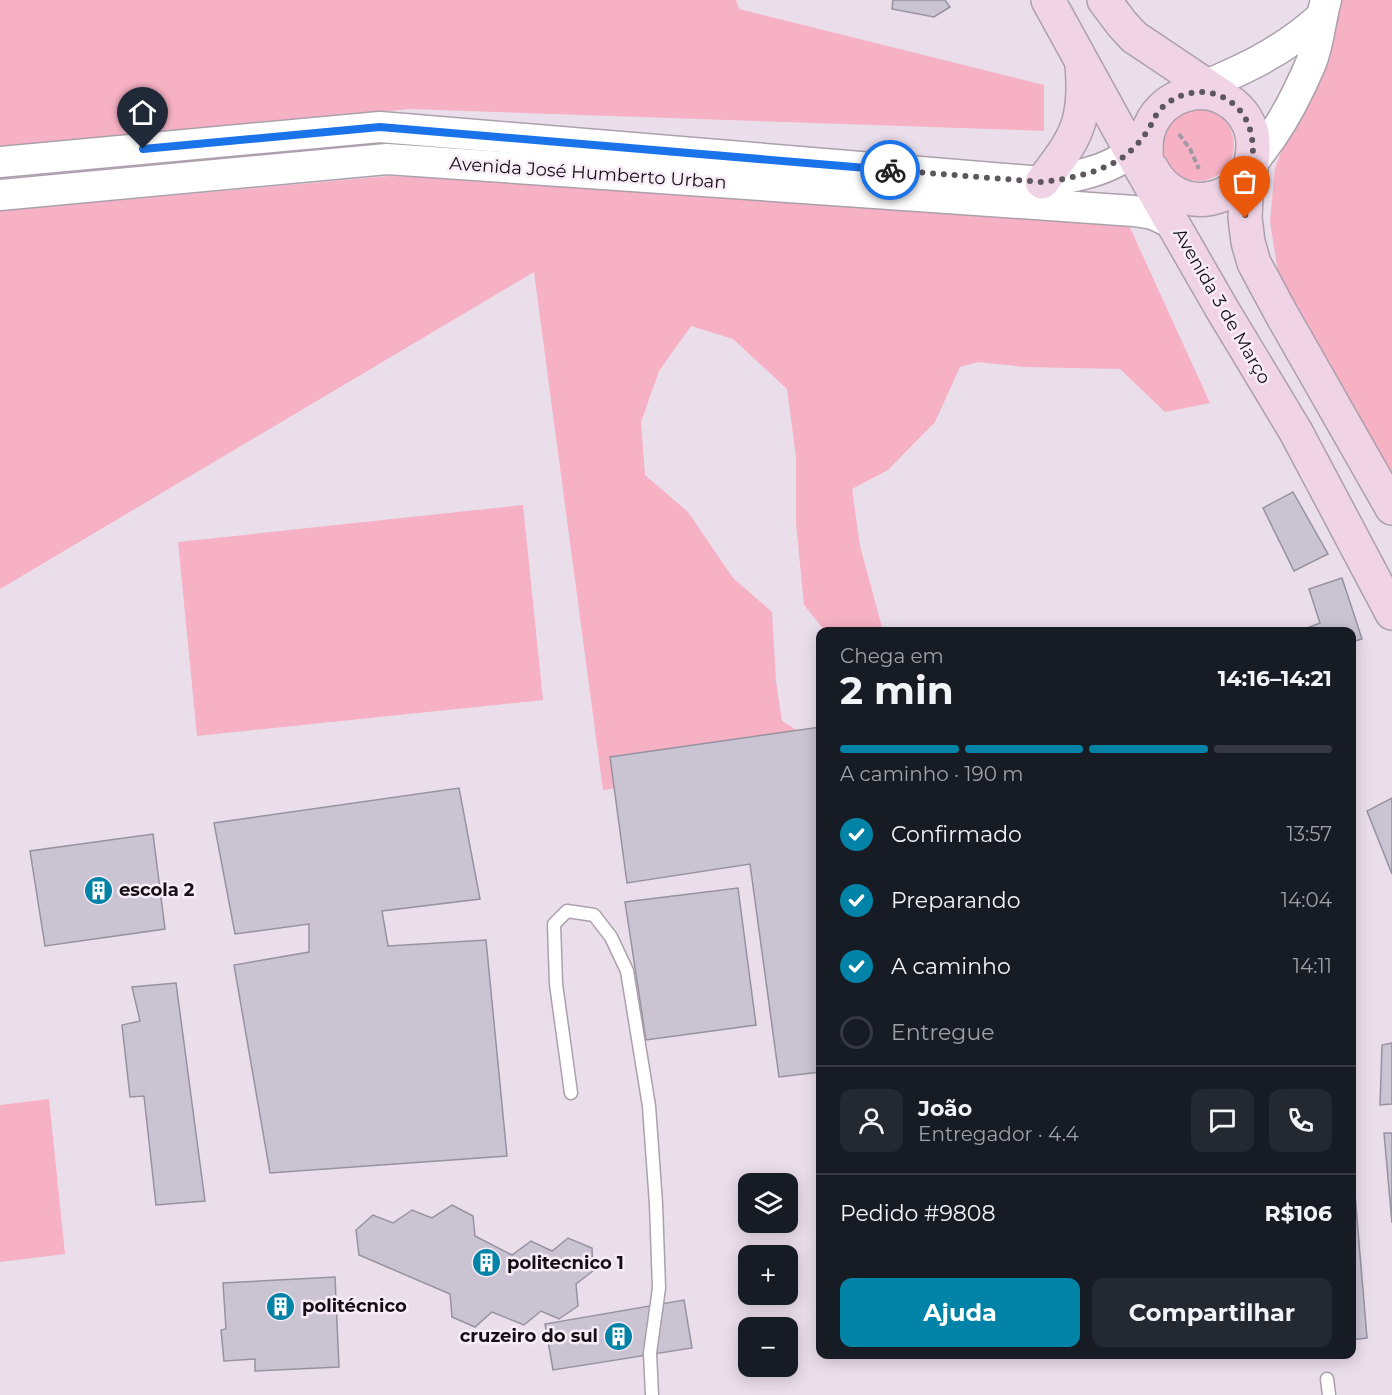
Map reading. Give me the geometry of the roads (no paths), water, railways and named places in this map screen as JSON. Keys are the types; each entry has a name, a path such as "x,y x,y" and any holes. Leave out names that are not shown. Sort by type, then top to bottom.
{"main road":[{"name":"Avenida 3 de Março","path":"1048,0 1082,63 1144,152 1174,224 1221,309 1296,432 1392,613"},
{"path":"1104,0 1134,37 1173,63 1208,94 1240,110 1246,119 1253,141 1245,218 1254,263 1392,508"},
{"path":"1042,182 1071,143 1079,123 1084,103 1082,63"},
{"path":"1208,94 1177,97 1161,108 1144,152 1155,175 1173,193 1198,200 1223,195 1234,188 1250,163"}],"street":[{"path":"1208,94 1291,42 1307,30 1324,8"},
{"path":"1250,163 1271,137 1300,88 1311,62 1324,8"},
{"path":"1173,63 1195,71 1211,73 1243,70"},
{"name":"Avenida José Humberto Urban","path":"0,162 380,127 1042,182 1067,179 1144,152"},
{"name":"Avenida José Humberto Urban","path":"0,195 387,159 1134,211 1153,214 1174,224"}],"lane":[{"path":"571,1093 556,984 554,924 567,910 594,915 611,937 627,971 649,1106 656,1204 659,1288 650,1353 652,1395"},
{"path":"1327,1379 1329,1395"}],"place":[{"name":"escola 2","path":"98,890"},
{"name":"politecnico 1","path":"486,1263"},
{"name":"politécnico","path":"281,1306"},
{"name":"cruzeiro do sul","path":"619,1336"}]}
